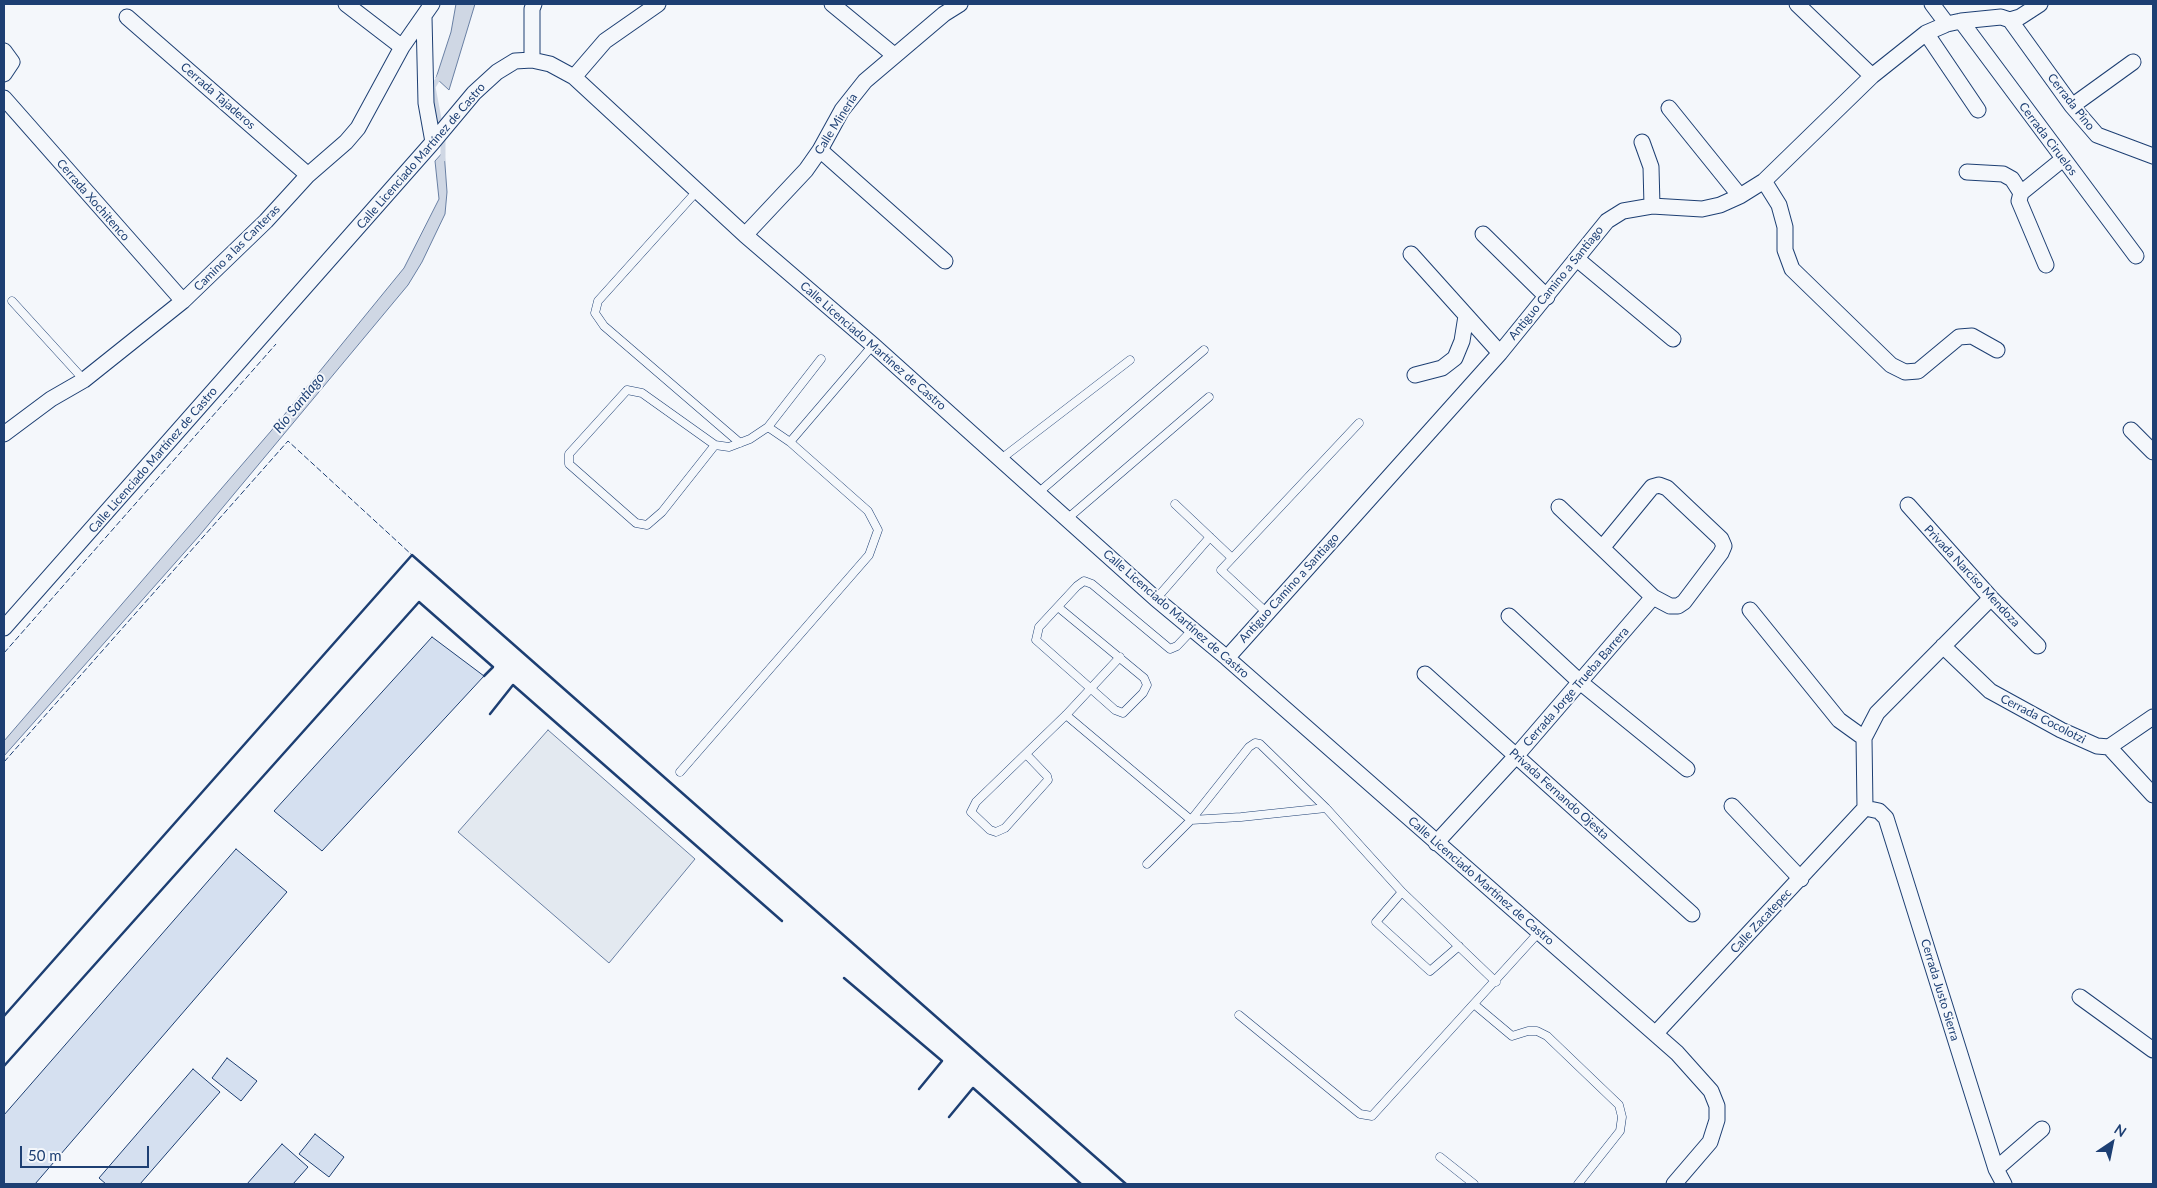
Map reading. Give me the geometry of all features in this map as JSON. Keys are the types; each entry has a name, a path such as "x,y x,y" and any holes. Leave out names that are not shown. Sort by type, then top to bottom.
{"street":[{"path":"346,4 402,47"},
{"path":"532,60 534,4"},
{"path":"574,77 605,41 658,4"},
{"path":"832,4 894,55"},
{"name":"Calle Minería","path":"745,235 806,170 820,150 842,110 865,80 960,4"},
{"path":"1797,4 1872,76"},
{"name":"Cerrada Ciruelos","path":"1932,4 1954,23 2063,159 2136,256"},
{"name":"Cerrada Pino","path":"1991,4 2006,18 2072,106 2097,135 2153,156"},
{"name":"Antiguo Camino a Santiago","path":"1227,658 1266,612 1500,353 1548,297 1607,221 1623,211 1652,206 1702,209 1720,205 1740,196 1764,181 1872,76 1926,33 1954,23 2020,17 2040,4"},
{"name":"Camino a las Canteras","path":"4,434 51,399 84,380 183,302 266,221 308,175 346,142 358,128 402,47 428,10"},
{"name":"Camino a las Canteras","path":"428,10 426,103 436,139"},
{"name":"Cerrada Tajaderos","path":"128,17 308,175"},
{"path":"1926,33 1978,110"},
{"path":"4,51 12,62 4,74"},
{"name":"Calle Licenciado Martínez de Castro","path":"4,628 436,139 474,93 498,72 515,61 532,60 550,64 574,77 745,235 873,345 1156,599 1227,658 1540,931 1656,1034 1699,1076 1711,1091 1717,1106 1717,1120 1710,1142 1674,1184"},
{"path":"2072,106 2133,62"},
{"name":"Cerrada Xochitenco","path":"4,98 183,302"},
{"path":"1669,108 1740,196"},
{"path":"1642,142 1651,167 1652,206"},
{"path":"820,150 944,261"},
{"path":"2046,265 2019,201 2021,193 2063,159"},
{"path":"1967,172 2003,174 2012,179 2021,193"},
{"path":"1764,181 1779,205 1785,227 1785,250 1792,269 1891,365 1905,372 1918,371 1959,337 1972,336 1997,350"},
{"path":"1483,234 1548,297"},
{"path":"1411,254 1500,353"},
{"path":"1577,259 1673,339"},
{"path":"1415,375 1442,368 1455,358 1462,341 1466,316"},
{"path":"2131,430 2153,452"},
{"path":"1559,507 1602,548 1654,597 1670,606 1678,606 1721,553 1724,546 1721,539 1667,488 1659,485 1652,487 1602,548"},
{"name":"Privada Narciso Mendoza","path":"1908,505 1991,598 2038,646"},
{"name":"Cerrada Jorge Trueba Barrera","path":"1436,842 1516,756 1654,597"},
{"path":"1865,808 1864,738 1877,713 1991,598"},
{"path":"1750,610 1839,720 1864,738"},
{"path":"1509,616 1580,682 1687,769"},
{"name":"Cerrada Cocolotzi","path":"1943,646 1990,692 2061,730 2096,746 2109,747"},
{"name":"Privada Fernando Ojesta","path":"1425,674 1692,914"},
{"path":"2153,717 2109,747 2153,795"},
{"path":"1732,806 1801,878"},
{"name":"Calle Zacatepec","path":"1656,1034 1865,808"},
{"name":"Cerrada Justo Sierra","path":"1865,808 1879,811 1886,818 1996,1169 2004,1184"},
{"path":"2080,997 2153,1050"},
{"path":"1996,1169 2042,1129"}],"lane":[{"path":"697,191 598,301 594,313 604,326 740,443"},
{"path":"12,302 84,380"},
{"path":"790,442 873,345"},
{"path":"1038,493 1204,350"},
{"path":"715,446 662,512 647,525 636,523 569,464 569,454 627,390 642,393 715,446 729,447 740,443 768,427 821,358"},
{"path":"1000,460 1130,360"},
{"path":"1067,519 1209,397"},
{"path":"1266,612 1221,570 1359,423"},
{"path":"680,772 869,555 878,530 868,511 790,442 768,427"},
{"path":"1175,504 1232,558"},
{"path":"1156,599 1210,537"},
{"path":"1058,607 1144,678 1148,685 1128,710 1123,713 1115,710 1036,640 1039,627 1058,607 1084,581 1092,584 1170,650 1177,646 1193,629"},
{"path":"1026,754 1048,776 1048,780 1006,828 996,832 990,830 971,812 976,802 1066,714 1120,657"},
{"path":"1066,714 1191,820 1326,808"},
{"path":"1147,864 1191,820 1249,747 1255,743 1260,744 1326,808 1402,892 1496,982"},
{"path":"1402,892 1376,922 1430,971 1459,946"},
{"path":"1238,1015 1360,1114 1372,1116 1496,982 1540,931"},
{"path":"1475,1004 1512,1036 1528,1031 1537,1031 1547,1036 1619,1105 1622,1117 1620,1131 1578,1184"},
{"path":"1440,1157 1474,1184"}],"shaded area":[{"path":"548,730 695,859 609,963 458,832"}],"water":[{"path":"456,4 475,4 449,90 436,78 451,32"},
{"path":"444,151 447,192 445,214 422,262 408,285 199,536 4,756 4,741 271,431 404,268 439,199 435,161"}],"building":[{"path":"432,637 484,676 322,851 274,811"},
{"path":"236,849 287,892 35,1184 4,1184 4,1115"},
{"path":"227,1058 257,1081 241,1101 212,1078"},
{"path":"193,1069 220,1092 140,1184 106,1184 99,1178"},
{"path":"315,1134 344,1157 329,1177 299,1154"},
{"path":"282,1144 308,1167 293,1184 247,1184"}],"waterway":[{"name":"Río Santiago","path":"441,74 433,87 443,140 443,159"}],"fence":[{"path":"4,653 276,344"},
{"path":"4,762 288,441 412,555"}],"wall":[{"path":"4,1016 412,555 1126,1184"},
{"path":"4,1066 419,602 493,667 484,676"},
{"path":"490,714 513,685 782,921"},
{"path":"844,978 942,1061 919,1089"},
{"path":"949,1117 973,1088 1081,1184"}]}
